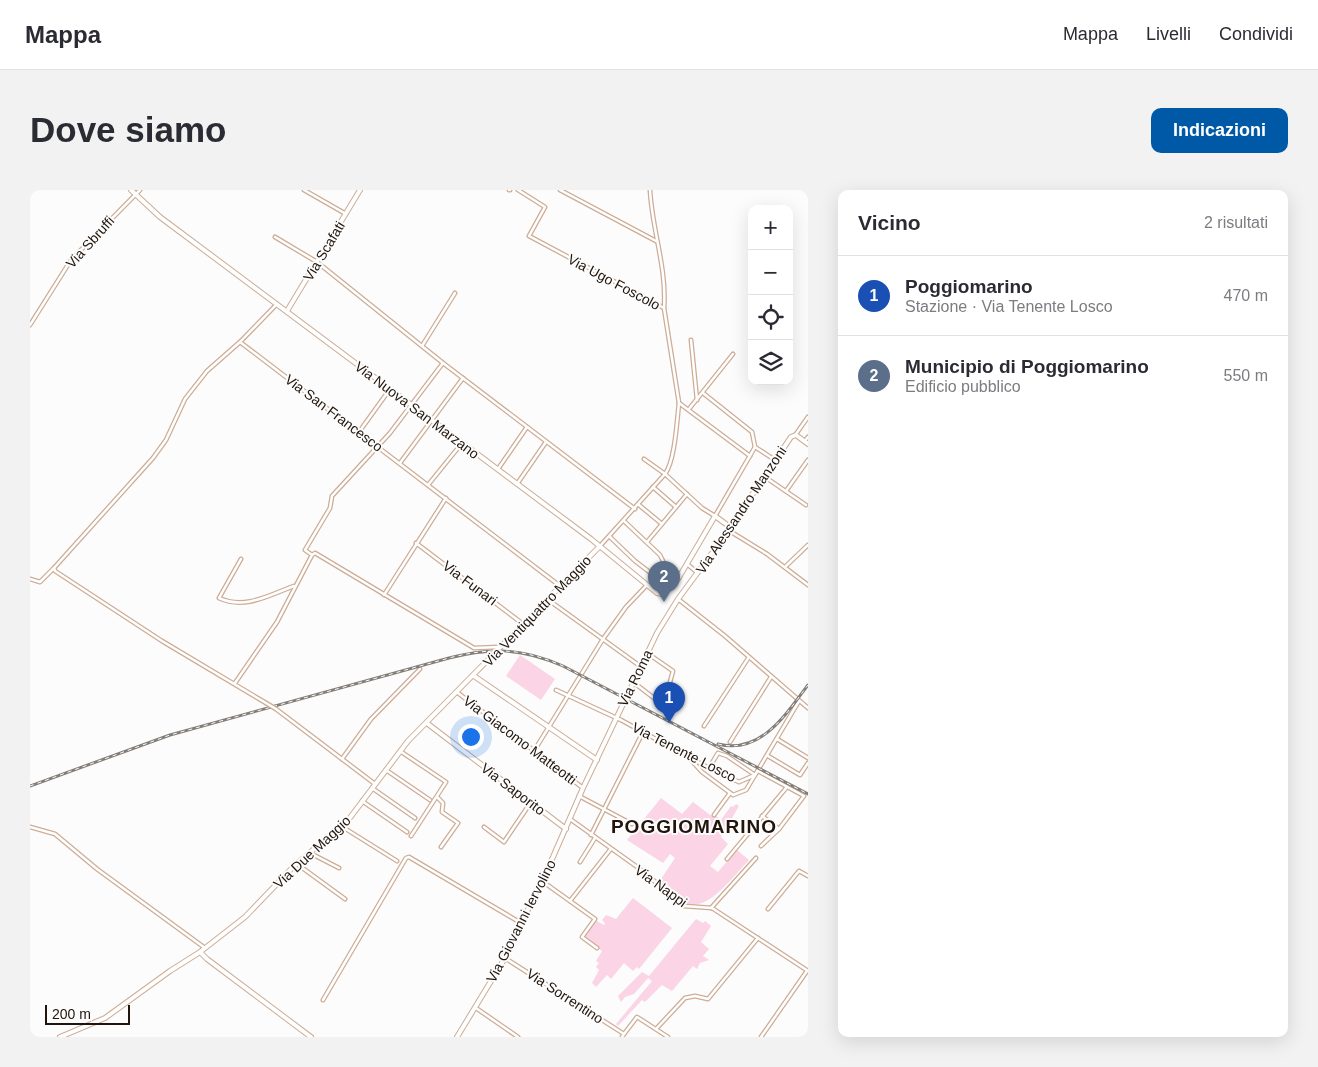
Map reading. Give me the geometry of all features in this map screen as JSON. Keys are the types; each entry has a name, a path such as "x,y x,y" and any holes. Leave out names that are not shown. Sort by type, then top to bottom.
{"main road":[{"name":"Via Nuova San Marzano","path":"131,190 160,217 662,594 674,583 687,564 715,516"},
{"name":"Via Scafati","path":"287,311 360,190"},
{"name":"Via Alessandro Manzoni","path":"678,599 698,573 791,437 796,435 807,441"},
{"path":"715,516 729,528"},
{"name":"Via Ventiquattro Maggio","path":"474,676 600,546"},
{"name":"Via Roma","path":"570,819 582,788 597,760 640,666 678,599"},
{"path":"474,676 597,760"},
{"name":"Via Due Maggio","path":"59,1037 105,1018 170,971 200,952 245,917 297,864 341,826 400,751 474,676"},
{"name":"Via Saporito","path":"428,724 566,829"},
{"path":"566,829 570,819"},
{"name":"Via Giovanni Iervolino","path":"457,1037 506,958 566,829"},
{"path":"200,952 213,964 311,1037"}],"street":[{"name":"Via Sbruffi","path":"30,325 71,260 140,190"},
{"path":"304,190 346,214"},
{"name":"Via Ugo Foscolo","path":"518,190 545,206 530,236 664,308 679,402 672,452 665,474"},
{"path":"560,190 656,242"},
{"path":"650,190 651,216 664,274 664,308"},
{"path":"275,237 317,262 443,363 635,509"},
{"path":"422,346 455,293"},
{"path":"30,579 40,582 153,458 166,440 186,399 207,371 240,342 277,304"},
{"path":"691,340 697,400"},
{"name":"Via San Francesco","path":"240,342 446,498"},
{"path":"689,409 733,354"},
{"path":"443,363 379,447 332,496 330,508 305,550 312,555 315,553 474,648 501,647"},
{"path":"400,463 463,377"},
{"path":"359,432 390,389"},
{"path":"644,459 715,516 755,447 752,432 703,393"},
{"path":"679,402 750,456"},
{"path":"796,435 808,417"},
{"path":"497,470 527,427"},
{"path":"517,484 546,442"},
{"path":"428,484 462,443"},
{"path":"755,447 775,460"},
{"path":"786,491 808,460"},
{"path":"600,546 665,474"},
{"path":"764,476 806,505"},
{"path":"653,488 676,507"},
{"path":"647,542 687,494"},
{"path":"384,595 446,498 560,586"},
{"path":"639,505 662,524"},
{"path":"624,521 660,555 674,583"},
{"path":"729,528 808,585"},
{"path":"610,537 634,561 669,587"},
{"name":"Via Funari","path":"416,543 523,624"},
{"path":"785,567 808,545"},
{"path":"235,683 277,622 294,586 312,555"},
{"path":"242,559 219,598 240,604 263,598 294,586"},
{"path":"687,564 698,573"},
{"path":"54,568 135,624 276,709 415,818"},
{"path":"534,751 603,639 626,607 647,584"},
{"path":"547,599 640,666"},
{"path":"678,599 808,708"},
{"path":"647,653 673,671 670,682"},
{"path":"704,726 749,657"},
{"path":"342,759 371,719 420,669"},
{"path":"730,742 771,677"},
{"path":"633,682 664,705"},
{"name":"Via Tenente Losco","path":"556,690 616,718 739,782 750,779 758,771 799,701"},
{"name":"Via Giacomo Matteotti","path":"458,693 582,788"},
{"path":"591,835 643,732"},
{"path":"777,739 808,758"},
{"path":"400,751 446,782 411,836"},
{"path":"689,757 702,772 736,795 742,793 755,775 728,756 718,753 709,768"},
{"path":"768,756 800,775 808,763"},
{"path":"386,770 430,800"},
{"path":"758,771 804,796 779,829 761,846"},
{"path":"727,859 787,786"},
{"path":"714,814 730,792"},
{"path":"437,796 443,803 442,812 458,823 441,847"},
{"path":"579,796 632,824"},
{"path":"362,801 408,832"},
{"path":"484,827 504,842 530,802"},
{"path":"762,816 779,829"},
{"name":"Via Nappi","path":"570,819 610,850 640,869 684,906 711,908 808,970"},
{"path":"341,826 397,861"},
{"path":"30,827 55,834 97,869 204,948"},
{"path":"580,862 595,838"},
{"path":"570,901 610,850"},
{"path":"310,853 338,868"},
{"path":"323,1000 406,858 409,856 522,923"},
{"path":"711,908 756,858"},
{"path":"297,864 345,898"},
{"path":"768,909 799,871 808,876"},
{"path":"542,881 595,919 582,937 597,948"},
{"path":"656,1029 685,998 694,996 708,999 758,938"},
{"name":"Via Sorrentino","path":"506,958 623,1035 637,1017 668,1037"},
{"path":"761,1037 808,970"},
{"path":"475,1007 518,1037"}],"shaded area":[{"path":"520,655 555,679 541,700 506,676"},
{"path":"661,798 682,814 693,802 714,818 716,816 721,820 731,806 733,807 736,804 739,806 721,837 728,844 710,866 718,872 737,850 749,860 721,890 705,902 687,905 659,882 675,858 670,854 663,863 627,840"},
{"path":"633,898 672,928 639,969 637,967 633,971 624,963 611,979 607,975 596,987 592,983 599,970 596,967 599,963 596,961 602,951 584,936 595,920 604,925 605,923 602,920 606,915 616,919"},
{"path":"696,919 703,923 705,921 711,926 701,942 709,949 703,956 709,960 700,963 697,969 693,966 672,991 662,985 645,1002 642,1000 618,1026 616,1024 652,981 648,978 634,994 625,997 621,1002 618,996 642,972 649,976"}],"railway":[{"path":"30,786 170,735 464,654 506,651 534,656 563,666 808,794"},
{"path":"718,744 733,746 747,744 760,738 771,730 791,708 808,685"}],"place":[{"name":"Municipio di Poggiomarino","path":"664,602"},
{"name":"Poggiomarino","path":"669,723"}],"district":[{"name":"POGGIOMARINO","path":"694,826"}]}
